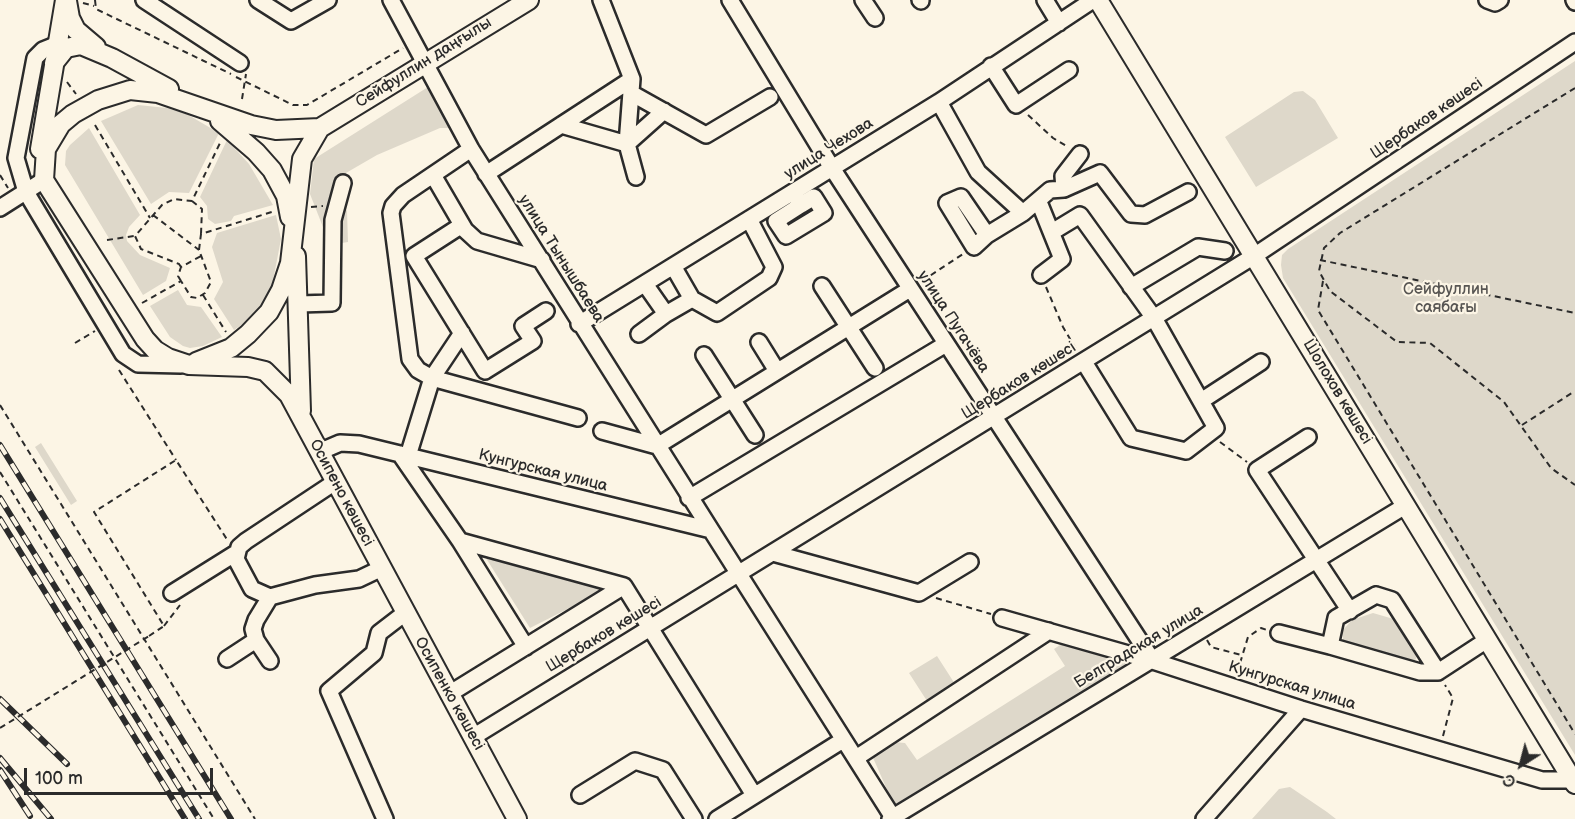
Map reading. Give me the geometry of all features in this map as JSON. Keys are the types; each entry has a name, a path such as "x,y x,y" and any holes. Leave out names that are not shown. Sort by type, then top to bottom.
{"main road":[{"name":"Сейфуллин даңғылы","path":"294,232 302,159 320,128 425,61 529,0"},
{"name":"Шолохов көшесі","path":"1098,0 1574,782"},
{"path":"59,70 58,44 71,1"},
{"path":"71,1 70,18 76,30 86,40 112,58 209,113 237,134 272,170 286,196 294,232 299,304 298,374 302,416"},
{"path":"112,58 81,45 73,45 60,53 59,70 40,153 44,180 145,339 168,358 189,365 248,367 265,371 280,385 302,416"},
{"path":"44,180 44,163 52,136 73,114 98,100 117,93 143,90 209,113"},
{"name":"Сейфуллин даңғылы","path":"209,113 276,130 320,128"},
{"path":"189,365 231,348 269,312 281,290 290,262 294,232"},
{"name":"Осипено көшесі","path":"302,416 381,569"},
{"name":"Осипенко көшесі","path":"381,569 517,819"}],"street":[{"path":"144,0 240,63"},
{"path":"258,0 291,21 321,2"},
{"name":"улица Тынышбаева","path":"391,0 486,174 711,531"},
{"path":"601,0 632,86 627,144 636,177"},
{"name":"улица Пугачёва","path":"729,0 832,168 1153,661"},
{"path":"863,0 875,18"},
{"path":"1045,0 1059,23"},
{"name":"улица Чехова","path":"579,324 749,219 797,199 832,168 939,102 1093,0"},
{"path":"1487,0 1495,3 1500,0"},
{"name":"Щербаков көшесі","path":"473,737 1254,256 1575,42"},
{"path":"58,44 43,50 35,58 16,158 26,192 123,354 138,364 189,365"},
{"path":"991,66 1016,105 1069,70"},
{"path":"632,86 664,111 706,135 770,97"},
{"path":"486,174 561,125 632,86"},
{"path":"939,102 978,172 1023,213"},
{"path":"627,144 664,111"},
{"path":"561,125 627,144"},
{"path":"471,149 398,200 390,219 410,359 418,370 432,378 578,418"},
{"path":"1064,189 1063,176 1080,154"},
{"path":"987,235 961,198 947,203 974,247 987,235 1039,202 1050,190 1064,189 1100,173 1131,214 1145,214 1188,192"},
{"path":"433,175 462,225 471,236 486,245 542,260"},
{"path":"0,208 44,180"},
{"path":"299,304 332,303 333,220 343,183"},
{"path":"1039,202 1062,259 1041,275"},
{"path":"1052,232 1080,215 1154,318 1216,428 1186,451 1131,438 1084,362"},
{"path":"673,266 692,300 717,313 772,275 773,264 749,219"},
{"path":"462,225 414,256 485,371 533,341 523,326 546,311"},
{"path":"1131,287 1198,247 1225,251"},
{"path":"645,284 666,314"},
{"path":"822,286 875,368"},
{"path":"602,431 657,446 910,289"},
{"path":"639,334 666,314 692,300"},
{"path":"462,333 432,378 404,455 526,647"},
{"path":"759,342 777,371"},
{"path":"689,498 946,344"},
{"path":"704,355 755,435"},
{"path":"1201,401 1261,362"},
{"path":"1308,437 1257,470 1350,611"},
{"name":"Кунгурская улица","path":"319,452 347,442 711,531"},
{"path":"175,591 236,553 246,541 335,482"},
{"name":"Белградская улица","path":"892,818 1406,506"},
{"path":"711,531 892,818"},
{"path":"460,540 624,586 754,795"},
{"path":"236,553 236,559 252,589 270,597 315,585 359,579 381,569"},
{"path":"773,553 919,593 970,562"},
{"path":"450,694 624,586"},
{"path":"1330,646 1336,618 1376,595 1392,600 1438,672"},
{"path":"270,597 253,629 256,640 270,661"},
{"path":"385,819 328,691 374,652 379,633 405,613"},
{"name":"Кунгурская улица","path":"1002,618 1153,661 1301,709 1542,780 1574,782"},
{"path":"856,758 1048,631"},
{"path":"1279,633 1420,672 1438,672 1487,640"},
{"path":"227,659 256,640"},
{"path":"1204,819 1301,709"},
{"path":"717,819 843,740"},
{"path":"580,795 635,761 663,770 694,819"}],"path":[{"path":"71,1 94,6"},
{"path":"240,63 248,70 242,99"},
{"path":"59,70 80,99"},
{"path":"1575,88 1340,233 1324,248 1319,271 1330,291 1397,342 1430,344 1504,402 1551,468 1575,485"},
{"path":"1016,105 1053,138 1080,154"},
{"path":"95,125 152,216 199,250"},
{"path":"192,201 223,136"},
{"path":"107,240 135,236 152,216 174,199 192,201 202,210 199,250 211,282 203,294 191,297 178,276 181,267 201,256"},
{"path":"201,234 275,211"},
{"path":"135,236 141,249 179,264 181,267"},
{"path":"910,289 974,247"},
{"path":"1320,260 1575,313"},
{"path":"1041,275 1063,327 1084,362"},
{"path":"1323,279 1318,310 1575,734"},
{"path":"134,307 181,281"},
{"path":"203,294 231,339"},
{"path":"75,343 95,331"},
{"path":"114,361 236,553"},
{"path":"1521,425 1575,391"},
{"path":"0,405 255,819"},
{"path":"1216,428 1219,440 1257,470"},
{"path":"164,626 94,512 177,460"},
{"path":"0,472 214,819"},
{"path":"0,728 164,626 179,607 175,591"},
{"path":"919,593 1002,618"},
{"path":"1233,687 1248,637 1261,628 1279,633"},
{"path":"1201,630 1211,647 1241,655"},
{"path":"1438,672 1453,698 1440,750"}],"green space":[{"name":"Сейфуллин саябағы","path":"1575,61 1575,755 1283,278 1281,265 1282,255 1288,249"},
{"path":"428,87 452,128 440,128 377,155 339,177 333,188 347,211 348,242 330,245 310,194 314,159"},
{"path":"1303,91 1315,100 1338,138 1256,187 1225,137 1294,92"},
{"path":"138,105 167,108 185,113 219,133 189,193 169,192 151,204 101,121"},
{"path":"89,128 140,215 129,227 126,235 127,241 140,255 170,268 166,281 143,295 65,165 66,151"},
{"path":"227,140 249,164 273,205 234,216 231,221 215,224 208,219 207,206 200,197"},
{"path":"276,215 281,239 272,286 253,317 234,330 214,299 223,282 212,247 217,233"},
{"path":"178,290 187,305 201,307 222,337 203,346 190,348 170,337 150,306"},
{"path":"41,443 77,501 71,505 35,447"},
{"path":"488,548 601,580 605,590 530,628 484,555"},
{"path":"1373,613 1397,620 1418,652 1414,664 1343,642 1343,630 1352,620"},
{"path":"1063,643 1140,663 895,808 871,753 883,741 905,743 917,760 1065,666 1054,649"},
{"path":"937,656 955,684 927,701 909,673"},
{"path":"1290,787 1336,819 1252,819 1279,789"}],"railway":[{"path":"0,445 231,819"},
{"path":"0,498 199,819"},
{"path":"0,519 185,819"},
{"path":"0,699 67,764"},
{"path":"0,758 51,819"},
{"path":"0,770 30,816"}]}
